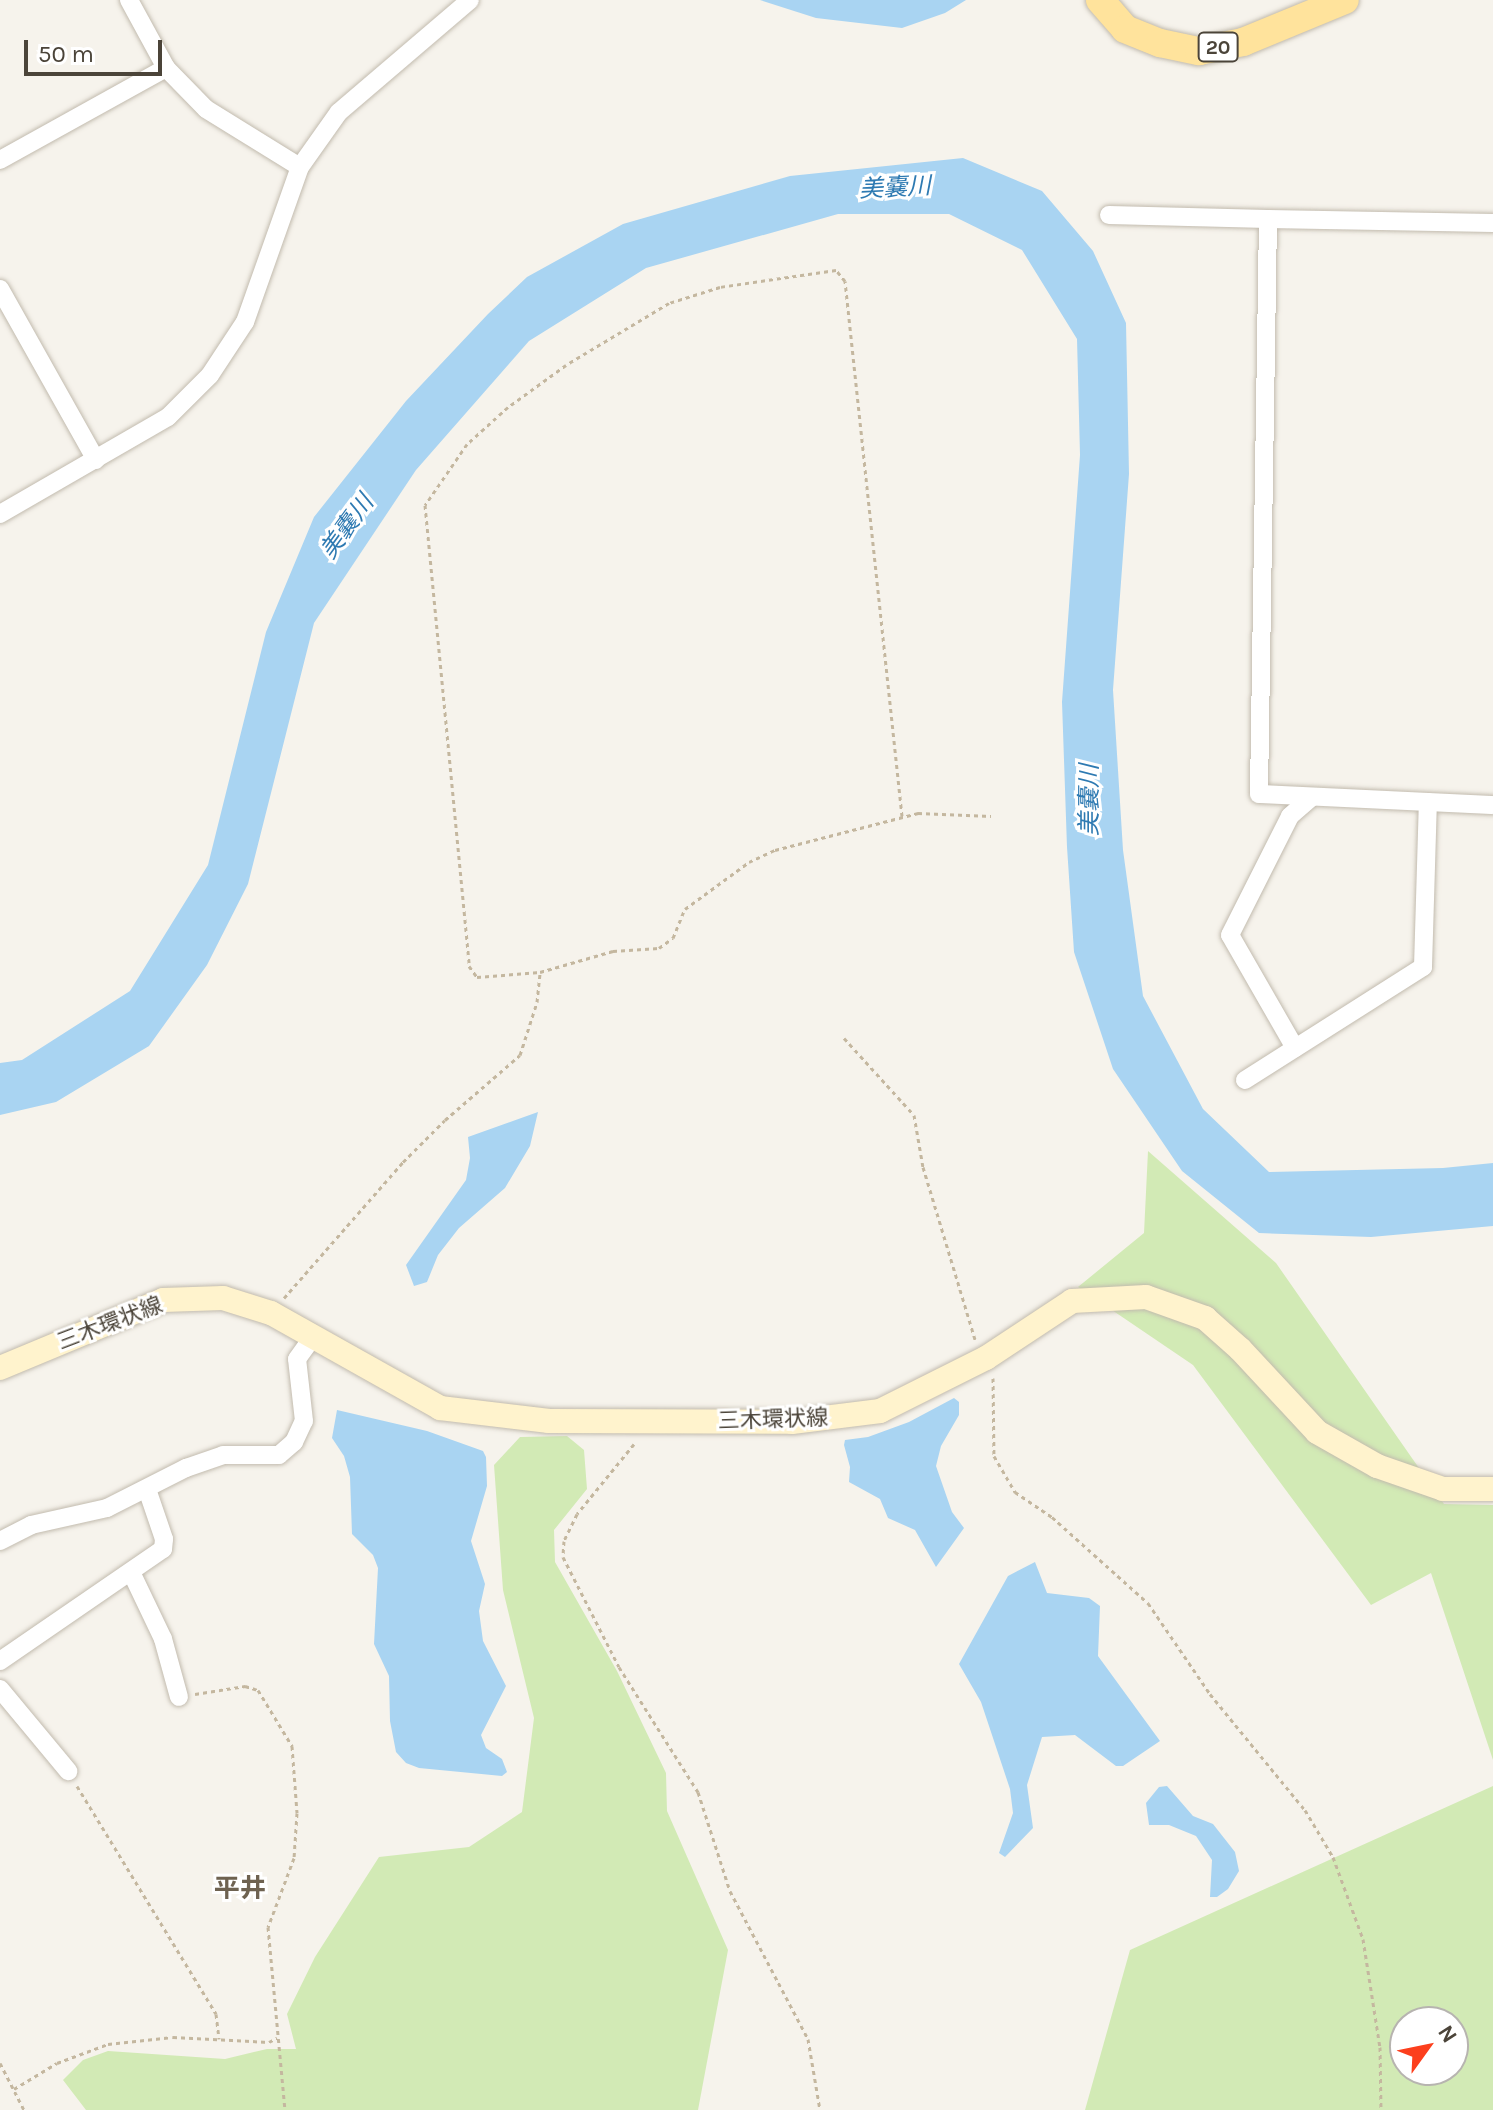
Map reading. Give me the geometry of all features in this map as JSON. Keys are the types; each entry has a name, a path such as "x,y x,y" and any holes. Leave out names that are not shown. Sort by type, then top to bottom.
{"main road":[{"name":"20","path":"1100,0 1125,29 1160,43 1199,51 1243,42 1345,0"},
{"name":"三木環状線","path":"0,1368 163,1300 223,1298 271,1313 440,1408 549,1421 792,1422 880,1411 986,1358 1072,1301 1146,1297 1205,1318 1240,1349 1317,1432 1365,1459 1443,1489 1493,1489"}],"street":[{"path":"129,0 166,68 206,109 300,167"},
{"path":"0,514 168,417 210,375 245,322 300,167 339,112 470,0"},
{"path":"0,160 166,68"},
{"path":"1109,215 1493,223"},
{"path":"1268,219 1259,794 1493,805"},
{"path":"0,289 96,460"},
{"path":"1295,1048 1230,935 1290,816 1312,797"},
{"path":"1245,1080 1423,967 1428,802"},
{"path":"0,1541 31,1525 107,1508 186,1468 223,1455 279,1455 294,1442 304,1421 297,1359 313,1337"},
{"path":"0,1661 76,1606 132,1574 163,1549 164,1539 147,1489"},
{"path":"132,1574 163,1639 179,1697"},
{"path":"0,1689 68,1771"}],"path":[{"path":"902,816 845,281 836,270 720,287 669,303 566,365 508,407 467,444 425,505 469,966 477,977 540,972 613,951 659,948 673,938 685,909 749,862 775,850 918,813 991,816"},
{"path":"271,1313 403,1162 445,1120 520,1055 537,1002 540,972"},
{"path":"844,1038 914,1115 923,1167 973,1336 993,1371 994,1456 1015,1492 1052,1517 1148,1603 1210,1694 1305,1810 1333,1857 1363,1939 1380,2047 1381,2110"},
{"path":"641,1421 632,1449 577,1514 564,1541 563,1557 619,1667 698,1792 730,1891 808,2039 820,2110"},
{"path":"179,1697 245,1686 258,1690 292,1746 297,1813 294,1858 268,1927 285,2110"},
{"path":"68,1771 216,2014 219,2039"},
{"path":"14,2089 57,2063 108,2044 173,2037 269,2042 277,2038"},
{"path":"0,2063 24,2110"}],"green space":[{"path":"1148,1151 1276,1263 1444,1504 1493,1505 1493,1760 1431,1573 1371,1605 1193,1365 1078,1287 1144,1233"},
{"path":"567,1436 584,1450 587,1489 554,1530 555,1562 617,1671 666,1773 667,1811 728,1950 698,2110 86,2110 63,2080 83,2060 108,2051 225,2059 267,2049 296,2049 287,2014 315,1957 379,1857 469,1847 522,1812 534,1718 503,1590 494,1465 520,1437"},
{"path":"1493,1786 1493,2110 1085,2110 1130,1950"}],"water":[{"path":"760,0 966,0 945,13 902,28 816,18"},
{"name":"美嚢川","path":"963,158 1042,191 1093,251 1126,323 1129,474 1113,690 1123,850 1143,996 1203,1109 1269,1172 1443,1168 1493,1163 1493,1226 1371,1237 1259,1233 1182,1171 1113,1069 1074,952 1067,847 1062,702 1080,455 1077,339 1022,250 949,214 838,214 646,268 529,341 416,470 314,623 248,884 207,965 149,1046 56,1102 0,1115 0,1063 22,1060 130,991 208,865 266,632 314,517 406,401 488,314 527,277 623,224 790,176"},
{"path":"538,1112 530,1146 505,1188 459,1228 438,1255 427,1282 414,1286 406,1265 466,1180 470,1158 468,1137"},
{"path":"954,1398 959,1402 959,1415 941,1446 936,1466 952,1512 964,1528 936,1567 915,1530 888,1518 880,1499 849,1482 850,1467 844,1445 845,1440 868,1437 909,1422"},
{"path":"337,1410 427,1431 483,1451 486,1457 487,1486 471,1541 485,1584 479,1611 483,1641 506,1686 481,1735 486,1748 502,1759 507,1772 502,1776 419,1768 406,1763 396,1752 390,1721 389,1676 374,1644 378,1568 373,1555 352,1534 350,1477 344,1456 332,1438"},
{"path":"1035,1562 1047,1593 1089,1598 1100,1606 1098,1656 1160,1741 1123,1766 1116,1766 1075,1735 1042,1737 1027,1785 1033,1828 1005,1857 999,1853 1013,1813 1010,1789 981,1702 959,1664 1008,1576"},
{"path":"1167,1786 1193,1816 1213,1824 1235,1852 1239,1871 1228,1889 1217,1897 1210,1897 1212,1860 1196,1836 1169,1825 1149,1825 1146,1803 1159,1787"}],"district":[{"name":"平井","path":"240,1889"}]}
